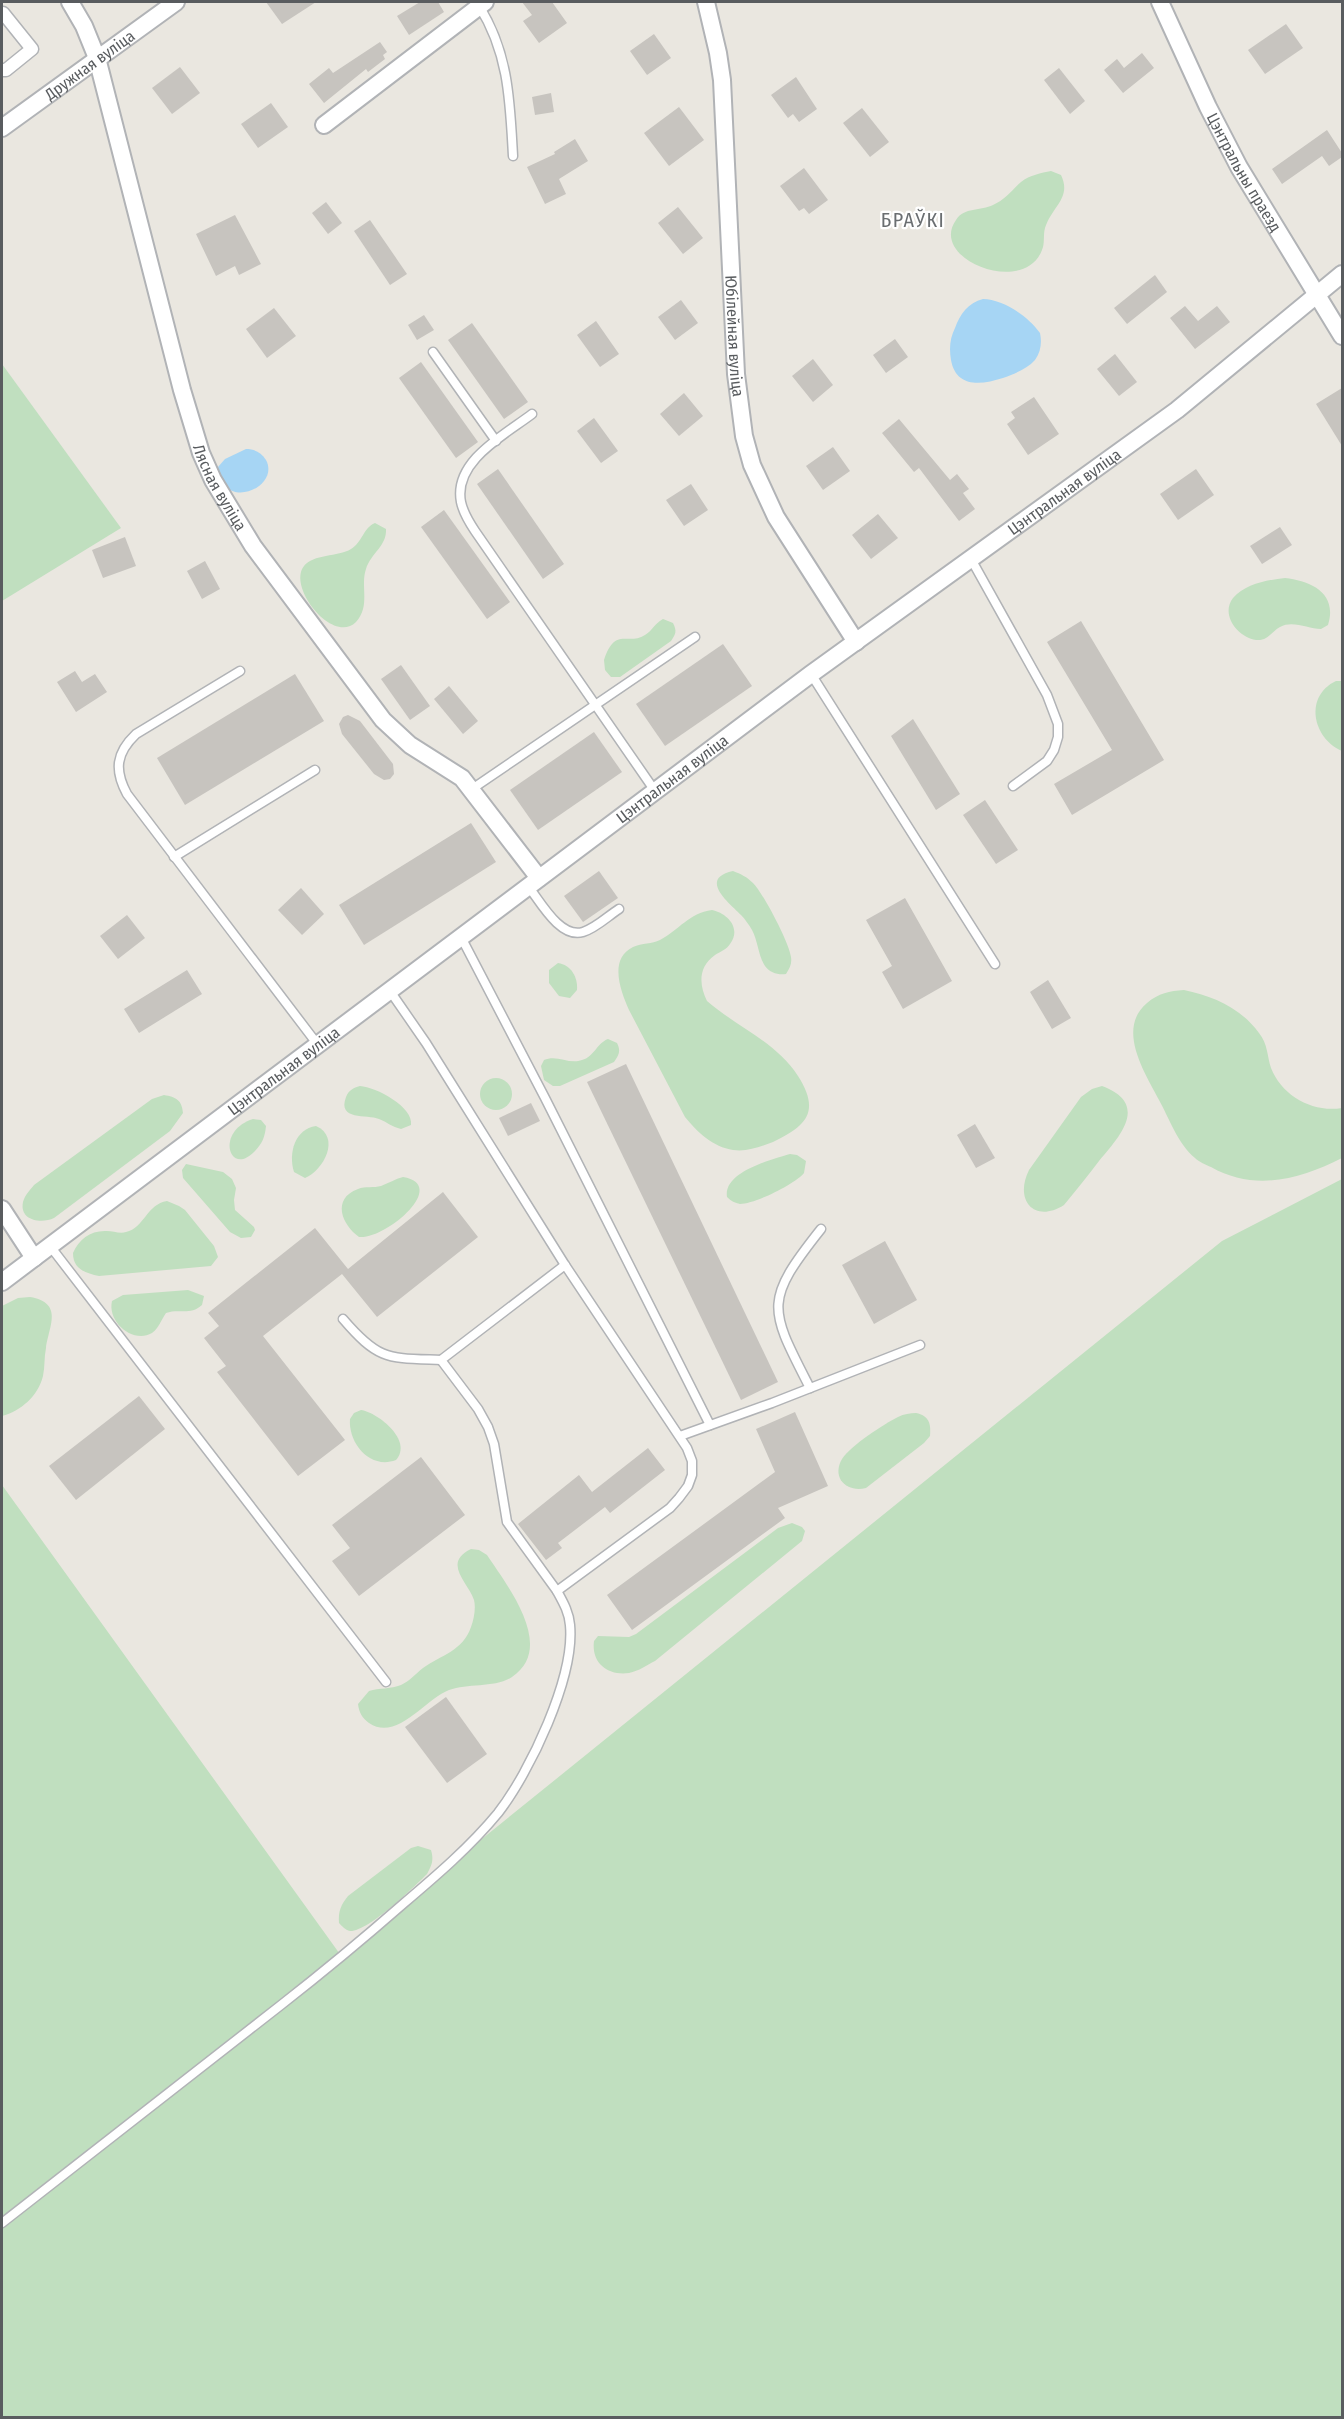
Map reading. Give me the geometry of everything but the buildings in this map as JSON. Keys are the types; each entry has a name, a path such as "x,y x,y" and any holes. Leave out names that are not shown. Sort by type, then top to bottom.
{"street":[{"name":"Лясная вуліца","path":"70,2 84,26 97,58 182,390 201,453 213,480 258,554 383,720 410,745 452,770 472,789 534,882"},
{"name":"Дружная вуліца","path":"2,128 176,2"},
{"name":"Юбілейная вуліца","path":"706,2 722,80 736,374 744,436 752,465 772,508 856,642"},
{"name":"Цэнтральны праезд","path":"1160,2 1208,107 1239,167 1342,336"},
{"path":"324,125 482,4"},
{"path":"2,14 32,49 6,70 2,70"},
{"name":"Цэнтральная вуліца","path":"2,1282 811,674 1178,410 1342,274"},
{"path":"2,1209 34,1258"}],"lane":[{"path":"482,4 505,65 509,87 513,156"},
{"path":"433,352 496,441"},
{"path":"532,414 475,459 466,472 461,487 460,501 466,516 655,791"},
{"path":"971,559 1047,695 1058,724 1056,744 1047,761 1013,786"},
{"path":"472,789 695,637"},
{"path":"240,671 136,734 126,744 119,757 117,770 121,782 174,857 318,1045"},
{"path":"811,674 995,964"},
{"path":"174,857 315,770"},
{"path":"534,882 560,925 571,932 588,929 619,909"},
{"path":"461,937 710,1425"},
{"path":"390,991 426,1043 565,1265 680,1436 692,1461 692,1474 688,1486 670,1508 556,1592"},
{"path":"810,1388 782,1334 777,1303 789,1272 821,1229"},
{"path":"50,1246 386,1682"},
{"path":"343,1319 361,1340 386,1355 399,1358 441,1360 565,1265"},
{"path":"680,1436 920,1345"},
{"path":"2,2223 342,1957 441,1872 498,1813 526,1768 549,1719 565,1672 570,1625 563,1602 507,1522 494,1444 488,1427 478,1409 441,1360"}],"green space":[{"path":"1051,171 1061,175 1064,183 1063,196 1048,220 1042,250 1032,264 1017,271 999,271 982,267 966,259 955,248 951,234 959,216 968,211 997,203 1024,180"},
{"path":"2,364 121,528 2,601"},
{"path":"375,523 386,529 386,535 366,569 363,609 356,622 346,627 336,626 315,611 302,587 300,575 304,566 313,559 351,549"},
{"path":"1285,578 1313,586 1326,597 1330,614 1328,625 1316,629 1285,625 1260,640 1243,635 1230,618 1229,611 1233,598 1250,586"},
{"path":"663,619 673,623 675,632 671,641 620,677 611,677 605,670 604,660 613,643 622,639 639,638"},
{"path":"1336,681 1342,681 1342,751 1324,737 1318,727 1316,717 1319,696"},
{"path":"733,871 753,883 775,918 791,957 786,974 774,973 765,966 752,930 720,892 717,886 718,880"},
{"path":"712,910 723,914 731,922 734,932 729,946 705,965 702,989 707,1001 779,1054 798,1076 808,1099 809,1108 806,1116 794,1130 773,1142 748,1150 733,1150 719,1146 700,1133 685,1117 629,1010 620,985 619,967 625,952 633,947 660,940 690,918"},
{"path":"558,963 567,966 575,976 577,990 570,998 559,996 549,983 549,970"},
{"path":"1184,990 1226,1004 1252,1024 1264,1041 1276,1078 1291,1094 1320,1108 1342,1108 1342,1158 1294,1177 1261,1181 1228,1175 1201,1162 1189,1152 1174,1130 1147,1077 1133,1038 1138,1014 1147,1003 1164,993"},
{"path":"608,1039 617,1043 619,1048 614,1062 560,1086 553,1086 544,1080 541,1066 544,1060 554,1058 582,1060 590,1056"},
{"path":"496,1078 507,1083 512,1094 507,1105 496,1110 485,1105 480,1094 485,1083"},
{"path":"360,1086 393,1099 407,1111 411,1125 401,1129 379,1119 349,1113 344,1105 346,1097 348,1093"},
{"path":"1102,1086 1117,1093 1125,1102 1128,1111 1122,1131 1064,1205 1044,1212 1036,1210 1030,1206 1024,1191 1029,1170 1081,1097 1092,1089"},
{"path":"164,1095 178,1100 183,1113 170,1131 54,1218 38,1221 24,1213 23,1202 34,1185 152,1099"},
{"path":"253,1119 261,1120 266,1126 264,1137 254,1152 245,1158 238,1159 233,1156 230,1141 241,1125"},
{"path":"316,1126 328,1138 329,1145 318,1168 305,1178 294,1172 293,1150 298,1137 309,1128"},
{"path":"790,1154 797,1155 806,1161 804,1173 784,1188 747,1203 736,1203 727,1197 728,1188 740,1174 760,1164"},
{"path":"186,1164 223,1172 232,1179 236,1188 235,1210 254,1227 255,1230 251,1237 241,1238 230,1232 183,1178 182,1170"},
{"path":"403,1177 416,1182 420,1190 417,1200 397,1221 383,1230 370,1236 359,1237 344,1219 342,1205 344,1199 358,1189 381,1186"},
{"path":"1342,1179 1342,2417 2,2417 2,1485 342,1957 441,1872 1222,1241"},
{"path":"167,1201 185,1210 214,1246 218,1257 211,1266 99,1276 85,1272 75,1263 73,1253 86,1236 101,1231 121,1233 132,1230 150,1211 160,1203"},
{"path":"188,1290 204,1296 202,1305 189,1311 166,1313 154,1331 145,1336 137,1336 123,1329 113,1316 112,1301 123,1295"},
{"path":"30,1297 47,1304 52,1316 43,1376 28,1402 2,1416 2,1306 18,1298"},
{"path":"361,1410 376,1416 392,1429 400,1445 400,1453 396,1460 386,1462 369,1458 357,1445 350,1428 350,1419 354,1413"},
{"path":"916,1413 926,1418 930,1427 930,1436 924,1443 866,1488 853,1488 843,1482 838,1472 839,1466 852,1448 892,1420 905,1414"},
{"path":"792,1523 802,1527 805,1531 802,1541 655,1661 629,1673 608,1670 598,1662 595,1656 594,1641 598,1636 629,1637 636,1634 778,1528"},
{"path":"471,1549 479,1550 487,1555 524,1616 529,1633 530,1649 525,1664 512,1677 498,1683 449,1690 410,1717 390,1727 379,1727 369,1723 361,1715 358,1704 369,1691 401,1685 463,1642 473,1621 475,1603 459,1573 458,1560"},
{"path":"418,1846 431,1850 432,1862 427,1874 390,1908 368,1924 350,1931 342,1927 339,1923 340,1912 348,1896 411,1848"}],"water":[{"path":"983,299 999,302 1022,315 1040,333 1041,340 1039,354 1028,366 1007,376 978,383 958,376 950,356 950,343 962,314 973,303"},
{"path":"246,449 255,450 262,455 266,460 268,470 265,479 258,487 238,492 229,489 222,481 218,467 225,459"}],"district":[{"name":"БРАЎКІ","path":"913,220"}]}
